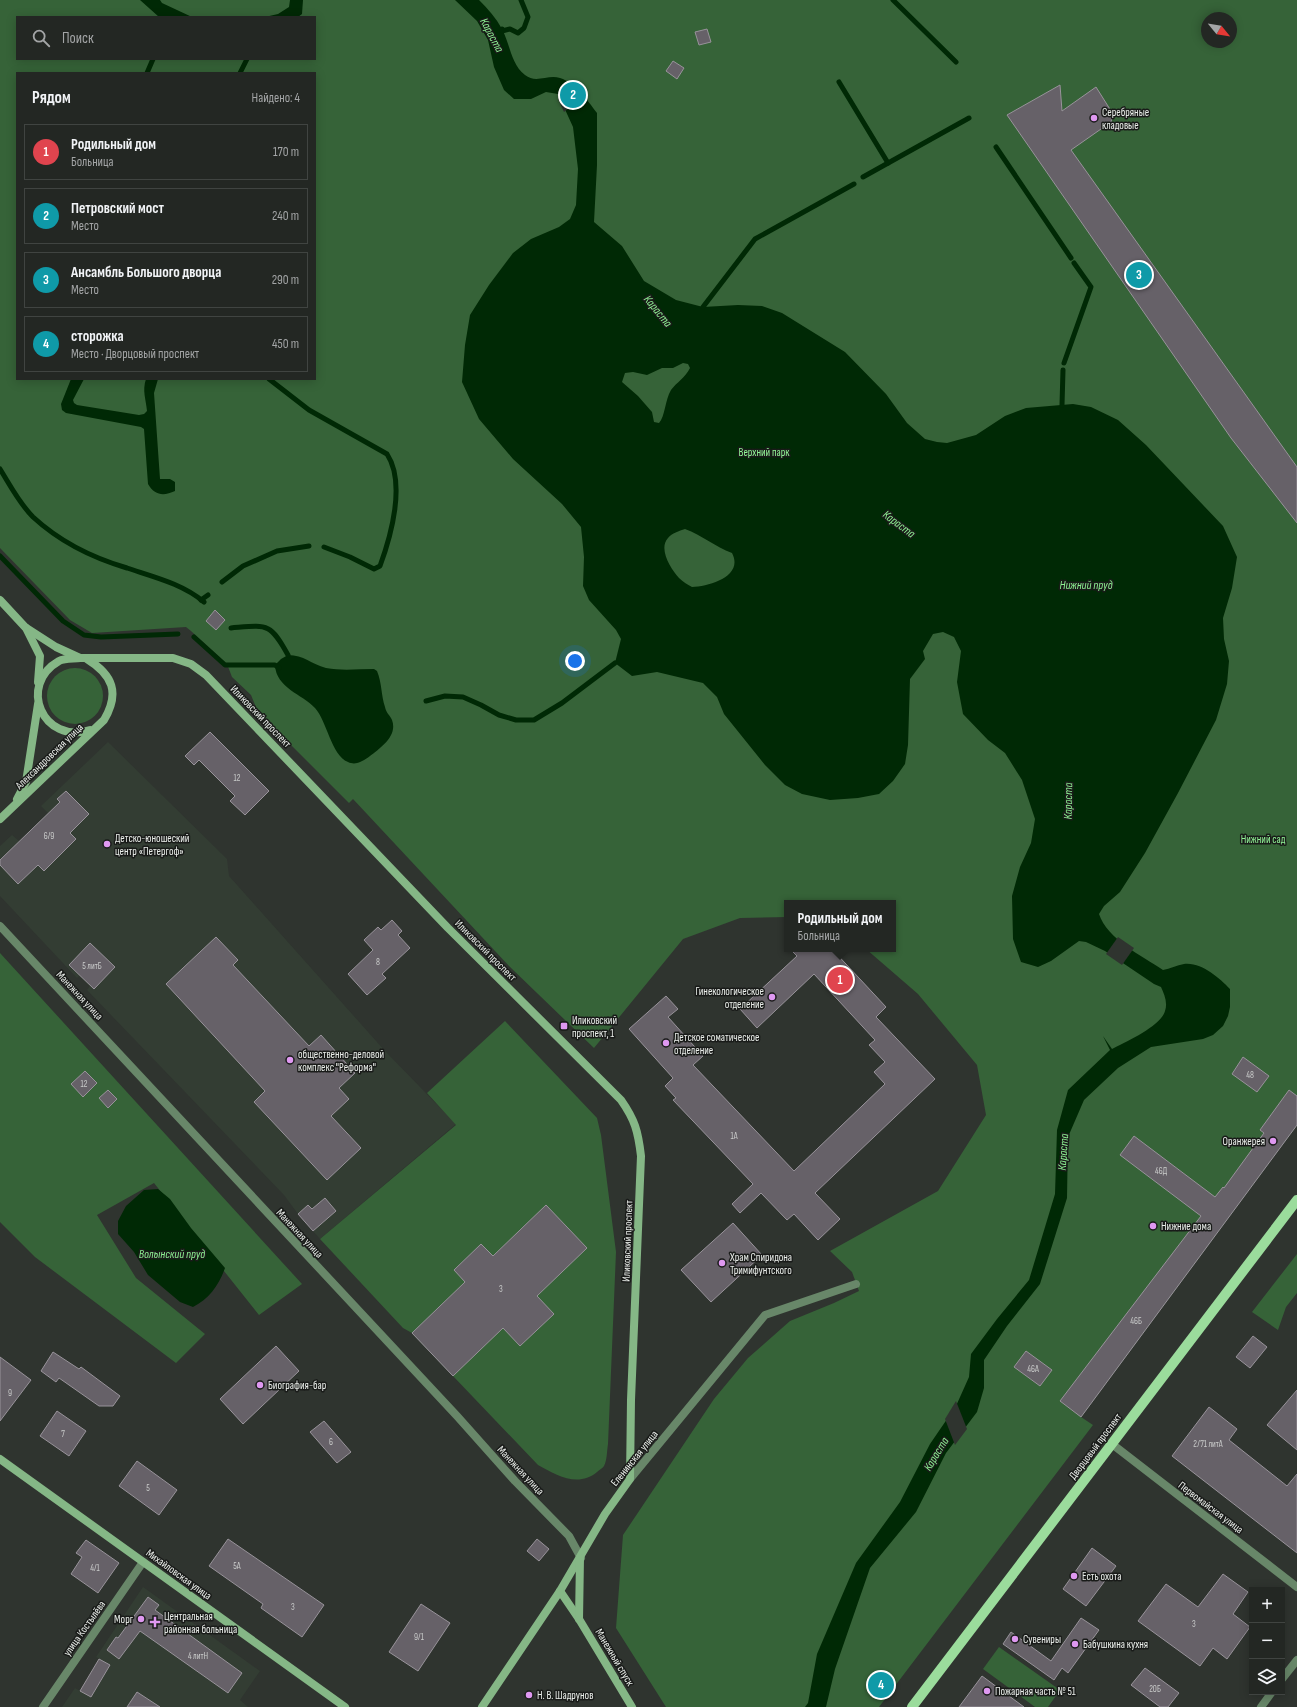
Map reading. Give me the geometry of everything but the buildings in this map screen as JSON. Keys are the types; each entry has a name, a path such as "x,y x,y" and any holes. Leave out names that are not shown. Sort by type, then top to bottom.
{"main road":[{"name":"Иликовский проспект","path":"0,600 25,627 56,647 83,658 173,658 191,664 206,674 448,928 621,1100 634,1121 639,1137 641,1156 631,1400 630,1479"},
{"name":"Иликовский проспект","path":"25,627 40,656 38,702"},
{"path":"83,658 60,660 47,670 40,682 38,702 45,718 53,726 68,732 80,733 93,729"},
{"name":"Александровская улица","path":"0,819 104,720 110,709 113,693 108,676 98,666 83,658"},
{"name":"Александровская улица","path":"11,809 26,782 38,702"},
{"name":"Дворцовый проспект","path":"912,1707 1297,1200"},
{"name":"Михайловская улица","path":"0,1459 345,1707"},
{"name":"Еленинская улица","path":"482,1707 560,1592 604,1514 630,1479"},
{"path":"579,1619 580,1558"},
{"name":"Манежный спуск","path":"560,1592 579,1619 632,1707"}],"street":[{"name":"Манежная улица","path":"0,926 452,1410 515,1481 569,1536 580,1558"},
{"name":"Еленинская улица","path":"630,1479 765,1315 856,1284"},
{"name":"Первомайская улица","path":"1112,1444 1297,1587"},
{"name":"улица Костылёва","path":"43,1707 143,1562"},
{"path":"1285,1676 1297,1660"},
{"path":"1261,1707 1270,1695"}],"shaded area":[{"path":"108,742 227,859 229,876 385,1051 456,1124 320,1239 284,1195 87,990 90,986 79,976 77,978 0,896 0,846 12,835 19,841 48,813 41,806"},
{"name":"Центральная районная больница","path":"143,1587 260,1671 240,1700 248,1707 62,1707 75,1688 80,1691 99,1659 96,1657"}],"green space":[{"name":"Верхний парк","path":"0,0 1297,0 1297,1125 1081,1417 1093,1425 879,1707 666,1707 616,1628 623,1535 714,1399 748,1358 790,1321 859,1291 852,1272 830,1251 938,1191 986,1115 977,1065 918,994 869,952 896,952 896,900 784,900 784,917 740,918 683,939 594,1048 509,966 353,799 349,803 258,712 251,695 232,677 227,664 191,631 186,627 92,633 70,620 0,548"},
{"path":"75,668 86,670 95,676 101,685 103,696 101,707 95,716 86,722 75,724 64,722 55,716 49,707 47,696 49,685 55,676 64,670"},
{"path":"0,953 302,1284 259,1315 154,1183 97,1215 136,1278 205,1334 176,1363 35,1257 0,1222"},
{"path":"505,1021 597,1118 601,1135 616,1252 608,1444 605,1464 603,1467 590,1477 582,1479 560,1476 538,1465 412,1333 403,1328 320,1239 456,1125 427,1093"},
{"path":"1297,1254 1297,1293 1286,1307 1278,1330 1252,1312"},
{"path":"999,1647 1060,1690 1048,1707 1035,1707 983,1669"}],"water":[{"path":"140,0 160,0 162,3 190,16 158,16"},
{"path":"290,0 303,0 302,14 299,16 269,16 278,14 289,7"},
{"name":"Нижний пруд","path":"455,0 479,0 486,7 502,29 514,60 525,75 533,79 556,77 566,80 581,92 597,113 597,165 594,222 622,246 644,281 676,300 703,307 738,305 762,306 782,313 845,352 886,394 907,423 925,439 947,443 976,435 1005,416 1026,408 1073,404 1091,407 1118,420 1146,445 1223,526 1237,557 1232,588 1223,618 1224,639 1229,661 1227,684 1216,720 1145,853 1120,892 1104,906 1099,914 1103,923 1117,939 1163,970 1184,964 1191,964 1204,968 1210,972 1230,989 1230,1007 1228,1016 1223,1026 1213,1035 1203,1039 1151,1047 1118,1068 1084,1100 1068,1137 1067,1198 1040,1284 1007,1326 984,1360 984,1388 977,1412 946,1453 916,1512 870,1568 835,1669 826,1707 805,1707 808,1703 817,1654 856,1563 900,1502 930,1444 956,1406 969,1377 971,1354 1029,1280 1055,1194 1057,1130 1068,1090 1110,1050 1103,1036 1112,1049 1142,1033 1162,1017 1166,1008 1165,998 1161,987 1154,984 1105,951 1086,942 1079,941 1051,961 1038,967 1021,962 1013,939 1012,896 1020,867 1031,843 1035,819 1022,780 1005,753 988,740 963,714 957,682 961,651 954,637 943,632 933,634 923,651 925,659 910,679 908,745 905,764 893,781 879,794 858,798 830,800 802,794 785,785 765,765 724,714 717,697 703,683 657,672 632,676 615,663 621,639 616,630 589,600 583,586 584,557 581,527 562,504 513,459 479,419 462,382 465,345 470,315 489,285 513,253 531,239 559,227 570,219 576,205 578,169 573,127 558,94 546,92 531,99 514,99 504,90 494,67 488,40 477,21","holes":["683,363 688,364 690,368 686,375 671,390 661,420 659,423 654,422 652,412 638,396 622,382 625,373 633,372 647,375 662,368 673,368","685,529 732,553 734,561 733,568 729,574 716,582 692,587 679,578 672,570 664,548 665,543 670,536"]},
{"path":"71,380 83,380 73,400 77,405 139,415 144,414 147,411 144,391 146,380 158,380 154,393 160,479 170,479 175,482 175,491 167,494 160,494 154,491 148,484 144,429 141,427 66,413 62,410 61,404"},
{"path":"288,655 299,656 326,668 344,670 374,669 377,671 386,709 392,720 393,726 387,741 365,760 351,763 342,758 333,745 323,721 315,708 290,690 276,673 275,665"},
{"name":"Волынский пруд","path":"158,1189 170,1199 191,1228 225,1268 220,1280 209,1296 193,1307 180,1302 148,1275 134,1252 118,1234 118,1221 126,1206 144,1190"}],"pier":[{"path":"575,83 585,95 564,112 558,99"},
{"path":"1118,937 1134,948 1122,965 1106,954"},
{"path":"956,1401 967,1429 955,1445 945,1419"}],"waterway":[{"name":"Караста","path":"502,29 502,31 510,29 518,33 524,28 528,17 521,0"},
{"path":"893,0 956,62"},
{"path":"147,72 153,60"},
{"path":"240,72 246,60"},
{"path":"839,82 888,163"},
{"path":"863,177 969,118"},
{"path":"996,147 1071,258"},
{"path":"703,307 755,239 854,184"},
{"path":"1064,363 1091,287 1074,263"},
{"path":"1062,405 1063,370"},
{"path":"270,380 309,410 387,454 393,466 396,494 395,510 380,566 374,569 350,557 324,547"},
{"path":"0,469 23,506 33,517 54,534 89,554 114,564 158,578 187,590 204,602"},
{"path":"222,582 243,566 277,551 309,546"},
{"path":"0,556 63,621 84,635 101,637 178,634"},
{"path":"201,600 208,595"},
{"path":"231,628 253,626 266,628 277,636 288,655"},
{"path":"194,637 225,665 275,665 279,668"},
{"path":"426,701 445,696 463,697 499,715 516,720 534,720 562,703 615,663"}],"place":[{"name":"Петровский мост","path":"573,95"},
{"name":"Серебряные кладовые","path":"1094,118"},
{"name":"Ансамбль Большого дворца","path":"1139,275"},
{"name":"Детско-юношеский центр «Петергоф»","path":"107,844"},
{"name":"Родильный дом","path":"840,980"},
{"name":"Гинекологическое отделение","path":"772,997"},
{"name":"Иликовский проспект, 1","path":"564,1026"},
{"name":"Детское соматическое отделение","path":"666,1043"},
{"name":"oбщеcтвенно-деловoй кoмплeкc \"Peфoрма\"","path":"290,1060"},
{"name":"Оранжерея","path":"1273,1141"},
{"name":"Нижние дома","path":"1153,1226"},
{"name":"Храм Спиридона Тримифунтского","path":"722,1263"},
{"name":"Биография-бар","path":"260,1385"},
{"name":"Есть охота","path":"1074,1576"},
{"name":"Морг","path":"141,1619"},
{"name":"Центральная районная больница","path":"155,1622"},
{"name":"Сувениры","path":"1015,1639"},
{"name":"Бабушкина кухня","path":"1075,1644"},
{"name":"сторожка","path":"881,1685"},
{"name":"Пожарная часть № 51","path":"987,1691"},
{"name":"Н. В. Шадрунов","path":"529,1695"}],"park label":[{"name":"Нижний сад","path":"1263,839"}]}
